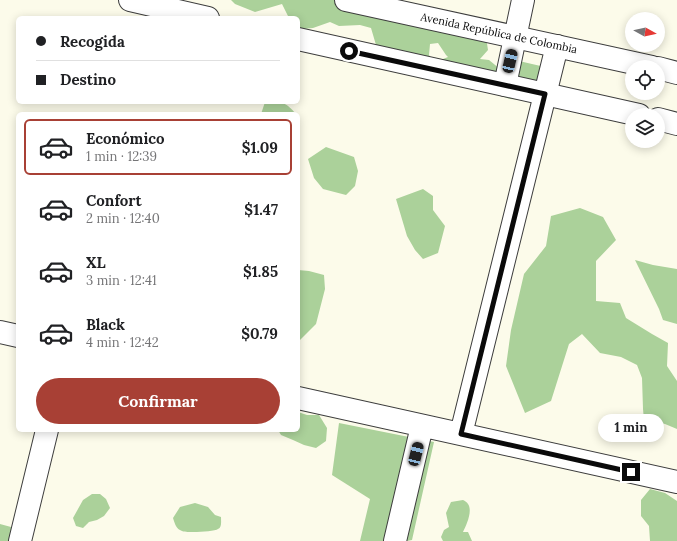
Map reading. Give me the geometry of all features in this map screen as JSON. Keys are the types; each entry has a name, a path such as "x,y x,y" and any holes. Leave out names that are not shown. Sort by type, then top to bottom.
{"street":[{"name":"Avenida República de Colombia","path":"346,0 625,61"},
{"path":"505,85 523,0"},
{"path":"140,1 200,16"},
{"path":"300,39 625,112"},
{"path":"461,434 557,46"},
{"path":"665,70 677,73"},
{"path":"665,121 677,124"},
{"path":"0,332 16,336"},
{"path":"300,398 677,482"},
{"path":"395,541 422,426"},
{"path":"20,541 47,432"}],"green space":[{"path":"231,0 340,0 435,24 452,12 474,19 486,37 488,50 480,59 489,60 500,69 519,61 545,67 527,100 510,99 439,77 443,59 448,57 438,43 430,44 429,55 433,61 417,75 397,73 385,65 376,45 371,28 360,25 339,26 330,22 313,28 301,29 300,16 288,16 282,4 255,12 235,4"},
{"path":"264,104 286,104 294,112 262,112"},
{"path":"326,147 354,157 358,171 355,186 346,195 323,189 314,178 308,159"},
{"path":"423,189 433,196 433,210 445,226 438,253 423,259 415,250 407,236 396,199"},
{"path":"580,208 603,217 616,240 596,261 596,301 620,303 626,318 668,343 667,366 677,381 677,429 665,424 644,420 642,378 637,365 621,357 600,353 582,334 569,344 551,401 525,413 506,366 511,330 524,274 546,246 551,216"},
{"path":"635,260 677,269 677,324 663,320"},
{"path":"300,270 324,275 325,289 316,324 300,340"},
{"path":"300,413 307,415 319,415 327,428 326,441 316,448 304,445 281,435 279,432 300,432"},
{"path":"339,423 434,442 412,540 360,541 370,499 332,475"},
{"path":"650,489 665,493 677,501 677,541 650,541 649,526 641,516 641,500"},
{"path":"92,494 100,494 106,499 110,508 104,516 89,522 83,528 76,526 73,518 83,500"},
{"path":"463,500 468,503 470,510 463,532 468,532 472,541 443,541 441,537 444,530 449,527 446,513 451,502"},
{"path":"195,503 208,507 215,515 221,517 221,524 219,528 211,531 194,532 185,532 178,529 173,518 180,507"},
{"path":"0,524 11,527 13,535 12,541 0,541"}],"route":[{"path":"349,51 545,94 461,434 631,472"}]}
